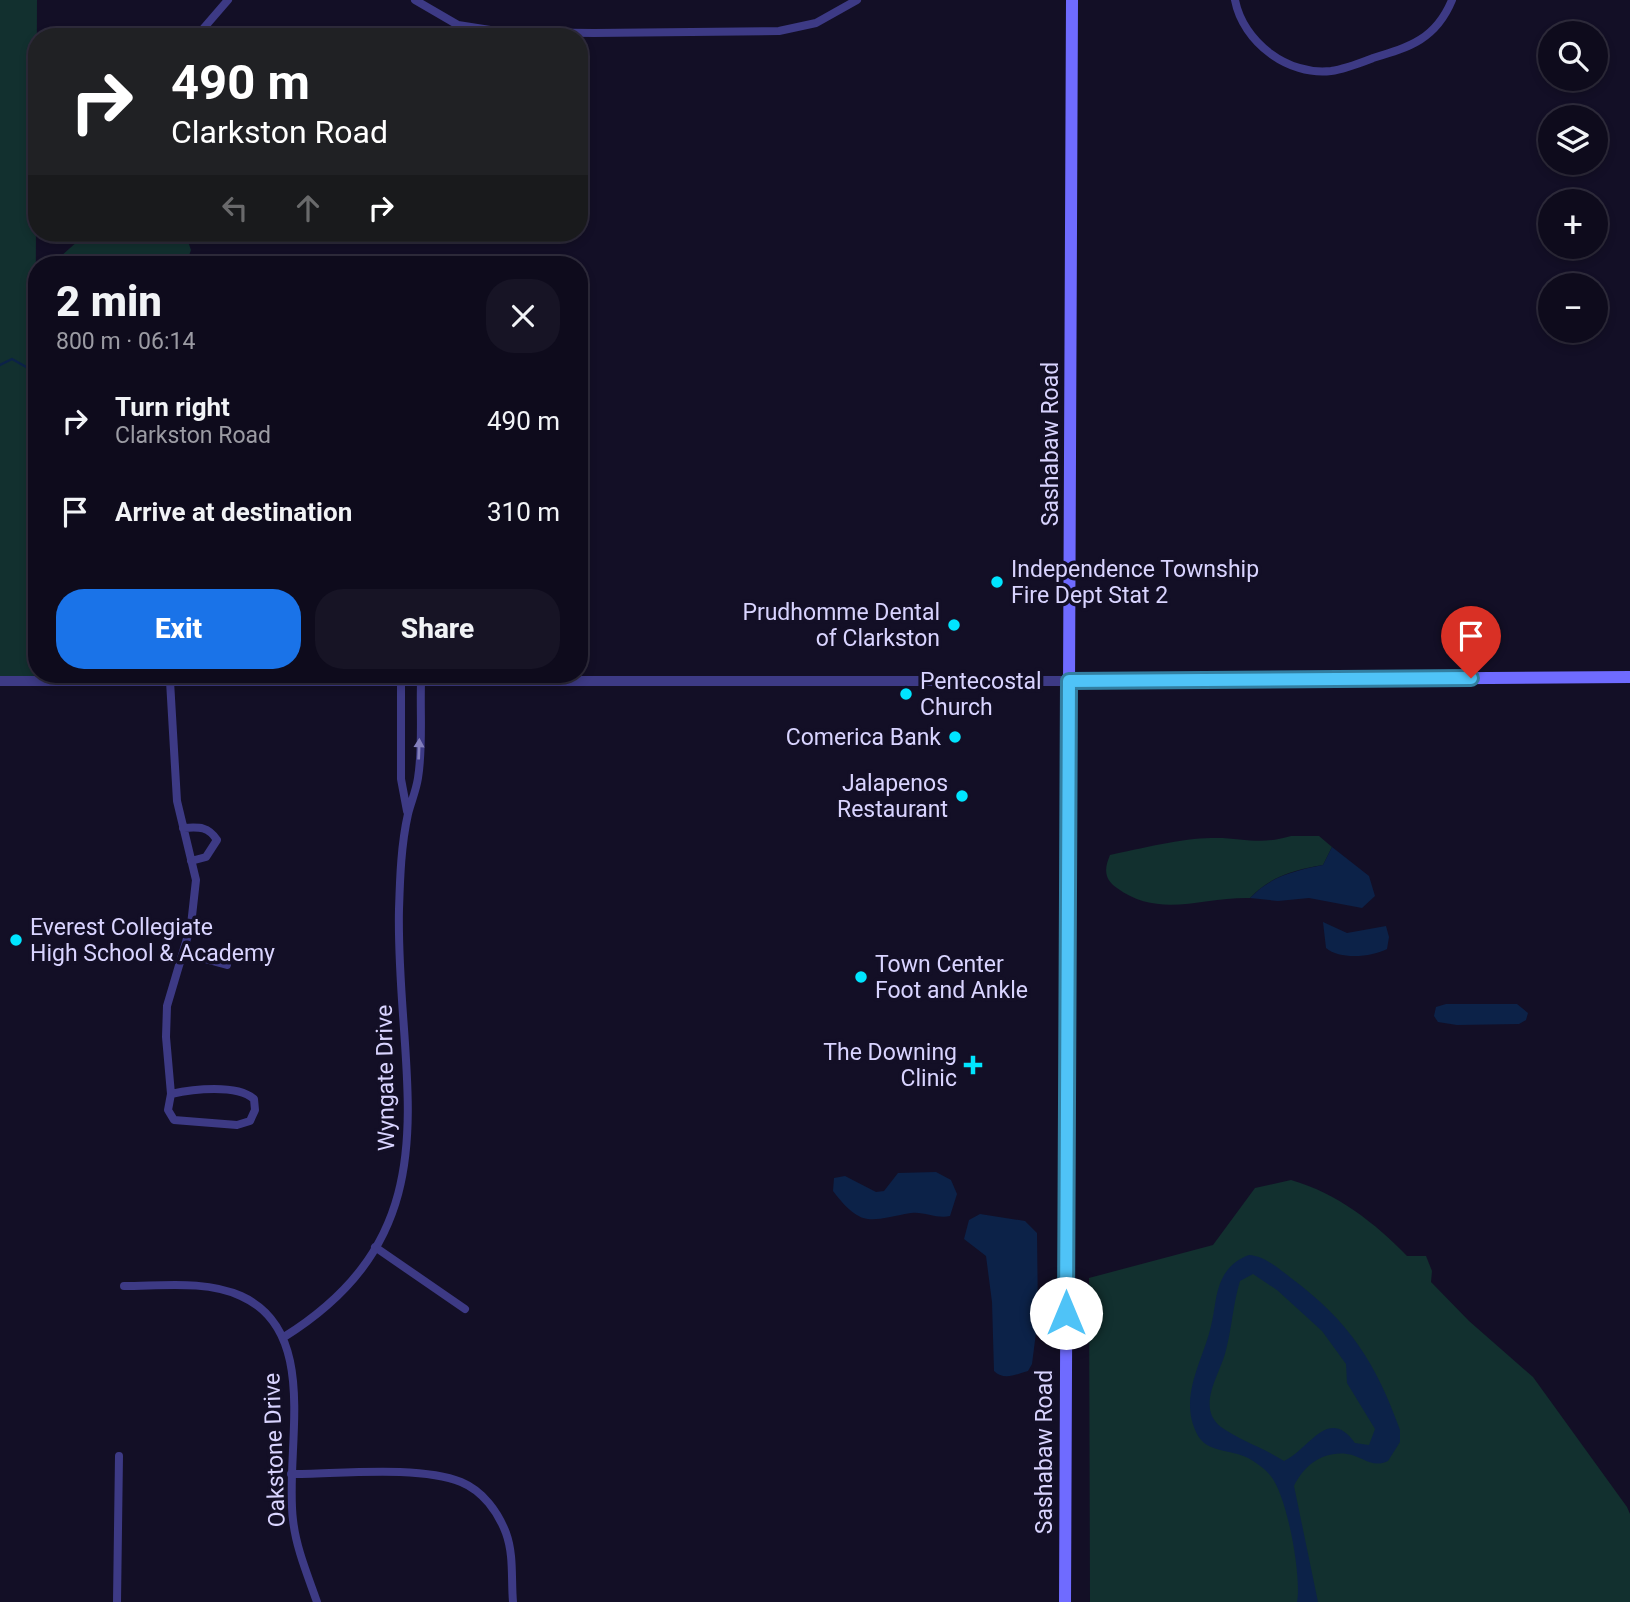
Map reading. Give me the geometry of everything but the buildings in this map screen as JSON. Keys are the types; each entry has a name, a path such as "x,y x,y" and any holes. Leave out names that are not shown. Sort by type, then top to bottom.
{"main road":[{"name":"Sashabaw Road","path":"1065,1602 1072,0"},
{"path":"1069,681 1630,677"}],"street":[{"path":"204,28 228,0"},
{"path":"415,0 458,25 477,28"},
{"path":"588,33 779,31 816,23 857,0"},
{"path":"1235,0 1253,38 1277,59 1309,70 1331,71 1415,45 1440,22 1452,0"},
{"path":"0,681 28,681"},
{"path":"588,682 1069,681"},
{"path":"170,683 176,789 196,880 191,925 167,1006 166,1037 171,1094 168,1110 174,1120 237,1125 250,1121 255,1110 254,1099 246,1092 187,1090 171,1094"},
{"name":"Wyngate Drive","path":"401,683 401,779 408,814"},
{"name":"Wyngate Drive","path":"284,1337 329,1307 375,1247 390,1220 398,1196 409,1144 399,918 408,814 418,779 421,683"},
{"path":"183,828 202,827 211,832 217,840 206,857 191,861"},
{"path":"183,953 227,965"},
{"path":"375,1247 465,1309"},
{"path":"124,1286 202,1287 230,1293 254,1304 284,1337"},
{"name":"Oakstone Drive","path":"284,1337 293,1384 293,1522 317,1602"},
{"path":"117,1602 120,1456"},
{"path":"291,1474 425,1474 462,1483 489,1502 506,1533 511,1553 513,1602"}],"green space":[{"path":"0,0 37,0 37,28 28,28 28,242 36,242 36,256 28,256 28,682 0,682"},
{"path":"77,242 188,242 191,250 189,256 61,256"},
{"path":"1291,836 1319,836 1332,847 1323,865 1284,875 1266,884 1250,898 1165,905 1133,897 1117,888 1106,873 1110,855 1147,847 1200,838 1260,841"},
{"path":"1291,1180 1324,1193 1354,1210 1407,1256 1426,1256 1432,1271 1431,1282 1469,1321 1533,1377 1627,1507 1630,1514 1630,1602 1090,1602 1089,1278 1213,1245 1255,1188"}],"water":[{"path":"1332,847 1369,876 1375,896 1362,908 1309,898 1278,901 1250,898 1275,879 1323,865"},
{"path":"1323,922 1347,933 1386,926 1389,937 1387,949 1356,956 1332,952 1326,948"},
{"path":"1446,1004 1517,1004 1528,1013 1526,1020 1519,1024 1457,1025 1438,1022 1434,1016 1436,1007"},
{"path":"936,1172 951,1180 957,1194 950,1216 916,1213 868,1219 852,1211 833,1191 834,1178 845,1176 876,1192 884,1191 898,1173"},
{"path":"980,1214 1025,1221 1037,1233 1038,1317 1032,1364 1028,1371 1011,1376 1002,1376 994,1371 992,1302 986,1256 964,1239 969,1220"},
{"path":"1249,1255 1266,1260 1277,1267 1311,1294 1345,1327 1381,1384 1400,1430 1400,1442 1388,1461 1377,1464 1353,1455 1330,1455 1309,1466 1294,1486 1318,1602 1297,1602 1297,1574 1292,1536 1276,1484 1269,1474 1248,1458 1206,1444 1197,1434 1192,1420 1191,1393 1211,1326 1220,1284 1224,1275 1237,1261","holes":["1253,1274 1277,1290 1322,1331 1346,1364 1347,1383 1375,1429 1369,1445 1355,1443 1345,1432 1336,1428 1327,1429 1284,1461 1228,1432 1214,1419 1210,1400 1226,1350 1240,1281"]}],"waterway":[{"path":"0,365 12,359 28,368"}],"place":[{"name":"Independence Township Fire Dept Stat 2","path":"997,582"},
{"name":"Prudhomme Dental of Clarkston","path":"954,625"},
{"name":"Pentecostal Church","path":"906,694"},
{"name":"Comerica Bank","path":"955,737"},
{"name":"Jalapenos Restaurant","path":"962,796"},
{"name":"Everest Collegiate High School & Academy","path":"16,940"},
{"name":"Town Center Foot and Ankle","path":"861,977"},
{"name":"The Downing Clinic","path":"973,1065"}],"route":[{"path":"1066,1313 1069,681 1471,678"}]}
